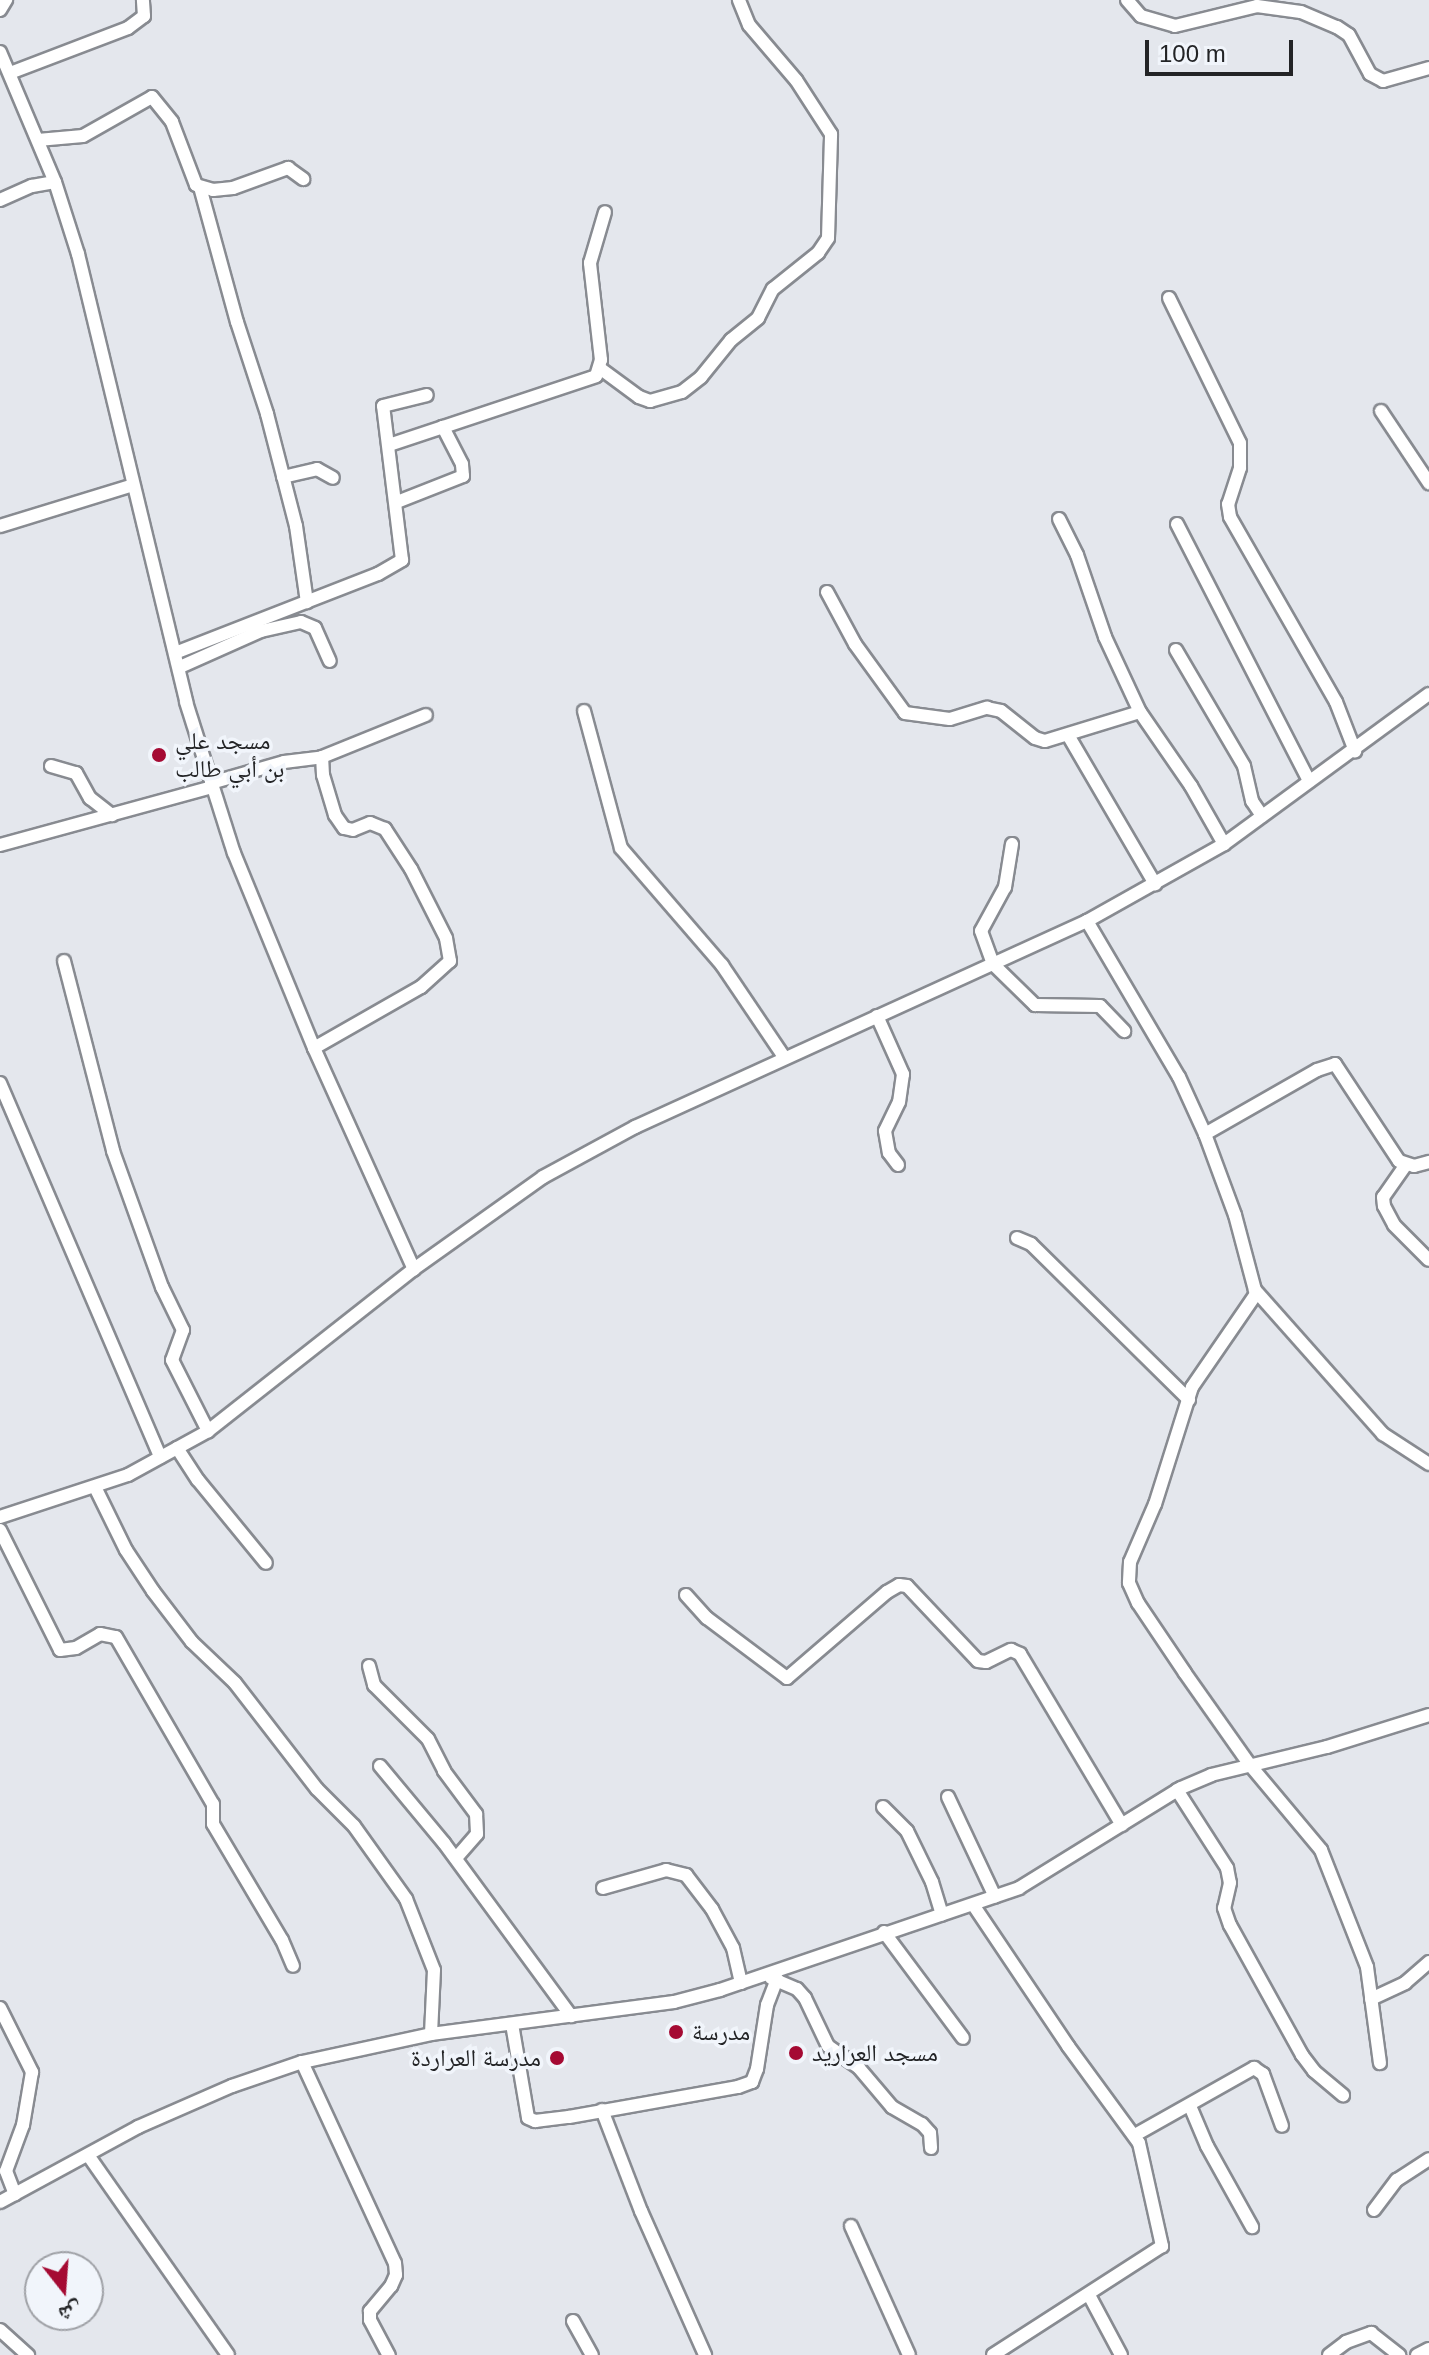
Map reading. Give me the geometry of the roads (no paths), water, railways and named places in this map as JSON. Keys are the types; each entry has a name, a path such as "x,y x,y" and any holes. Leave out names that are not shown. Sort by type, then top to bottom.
{"street":[{"path":"0,10 6,0"},
{"path":"10,73 128,28 144,16 143,0"},
{"path":"601,369 639,397 650,401 682,392 701,377 731,340 758,318 776,285 818,253 828,238 831,134 796,80 749,25 739,0"},
{"path":"1127,0 1141,16 1175,26 1257,6 1301,12 1349,35 1370,74 1383,81 1429,68"},
{"path":"0,52 55,182 90,298 186,702 212,785 245,881 314,1048 414,1269"},
{"path":"38,140 83,136 152,97 172,122 191,177 200,187 283,477 296,526 307,602"},
{"path":"200,187 213,190 233,188 288,168 303,179"},
{"path":"0,200 32,186 55,182"},
{"path":"389,445 596,376 601,369 590,263 605,212"},
{"path":"1169,298 1240,443 1238,475 1228,504 1230,517 1336,702 1355,751"},
{"path":"175,653 389,570 402,560 404,554 395,519 397,502 384,405 427,395"},
{"path":"1381,411 1429,483"},
{"path":"397,502 463,476 462,464 443,427"},
{"path":"283,477 317,469 333,478"},
{"path":"0,526 133,485"},
{"path":"1059,519 1077,555 1105,637 1140,712 1191,786 1224,844"},
{"path":"1177,524 1309,781"},
{"path":"827,592 855,644 905,713 950,719 987,708 1011,716 1035,738 1045,741 1140,712"},
{"path":"180,667 261,631 301,622 315,628 330,661"},
{"path":"1176,650 1244,766 1252,801 1262,816"},
{"path":"0,1517 95,1487 208,1431 414,1269 543,1177 635,1127 1087,921 1155,884 1224,844 1429,694"},
{"path":"584,711 621,848 722,965 784,1057"},
{"path":"0,845 112,815 274,764 322,757 426,715"},
{"path":"1068,735 1155,884"},
{"path":"314,1048 421,987 450,961 446,938 411,869 385,829 370,823 353,830 344,828 335,815 323,775 322,757"},
{"path":"51,766 76,773 93,802 112,815"},
{"path":"1012,844 1005,887 981,931 993,964 1035,1005 1100,1006 1124,1031"},
{"path":"1087,921 1179,1077 1205,1134 1235,1215 1255,1290 1253,1302 1192,1387 1155,1504 1130,1562 1129,1583 1138,1603 1250,1765 1321,1850 1362,1949 1380,2063"},
{"path":"64,961 113,1151 162,1287 183,1330 172,1360 208,1431"},
{"path":"877,1016 903,1074 899,1102 885,1131 889,1153 898,1165"},
{"path":"1205,1134 1317,1070 1335,1064 1405,1166"},
{"path":"0,1083 160,1457"},
{"path":"1429,1162 1405,1166 1383,1197 1394,1225 1429,1260"},
{"path":"1017,1238 1031,1244 1189,1400"},
{"path":"1255,1290 1383,1434 1429,1464"},
{"path":"177,1448 198,1480 266,1563"},
{"path":"95,1487 126,1550 153,1591 192,1642 235,1683 317,1789 354,1826 406,1899 434,1970 431,2034"},
{"path":"0,1530 60,1650 76,1648 100,1634 116,1637 213,1804 213,1824 282,1940 293,1966"},
{"path":"686,1595 707,1618 787,1678 887,1592 903,1584 978,1661 986,1662 1011,1650 1020,1654 1122,1825"},
{"path":"369,1666 374,1685 428,1739 444,1771 476,1814 477,1834 456,1858"},
{"path":"0,2202 138,2127 232,2086 302,2062 431,2034 674,2002 741,1983 884,1932 995,1897 1048,1872 1177,1790 1211,1775 1327,1747 1429,1715"},
{"path":"380,1766 456,1858 571,2016"},
{"path":"1177,1790 1227,1868 1230,1883 1224,1908 1230,1925 1302,2055 1314,2071 1343,2095"},
{"path":"948,1797 995,1897"},
{"path":"883,1807 907,1831 932,1882 942,1915"},
{"path":"603,1888 646,1873 666,1870 686,1875 712,1909 733,1948 741,1983"},
{"path":"974,1906 1068,2046 1135,2135 1143,2153 1161,2248 993,2355"},
{"path":"884,1932 963,2038"},
{"path":"1371,1999 1405,1983 1429,1962"},
{"path":"763,1976 797,1989 805,1998 828,2046 851,2059 892,2107 922,2124 930,2133 931,2148"},
{"path":"512,2024 528,2118 545,2120 752,2082 757,2069 767,2005 777,1979"},
{"path":"0,2008 32,2072 23,2125 6,2171 15,2194"},
{"path":"302,2062 395,2263 396,2275 391,2286 370,2311 370,2320 389,2355"},
{"path":"1135,2135 1190,2106 1233,2077 1254,2068 1263,2074 1282,2126"},
{"path":"1190,2106 1207,2146 1252,2227"},
{"path":"602,2110 641,2211 705,2355"},
{"path":"88,2155 228,2355"},
{"path":"1374,2210 1397,2180 1429,2159"},
{"path":"851,2226 909,2355"},
{"path":"1089,2295 1121,2355"},
{"path":"573,2321 592,2355"},
{"path":"0,2330 28,2355"},
{"path":"1329,2355 1346,2342 1371,2333 1399,2355"},
{"path":"1417,2355 1429,2349"}],"place":[{"name":"مسجد علي بن أبي طالب","path":"159,755"},
{"name":"مدرسة","path":"676,2032"},
{"name":"مسجد العراريد","path":"796,2053"},
{"name":"مدرسة العراردة","path":"557,2058"}]}
